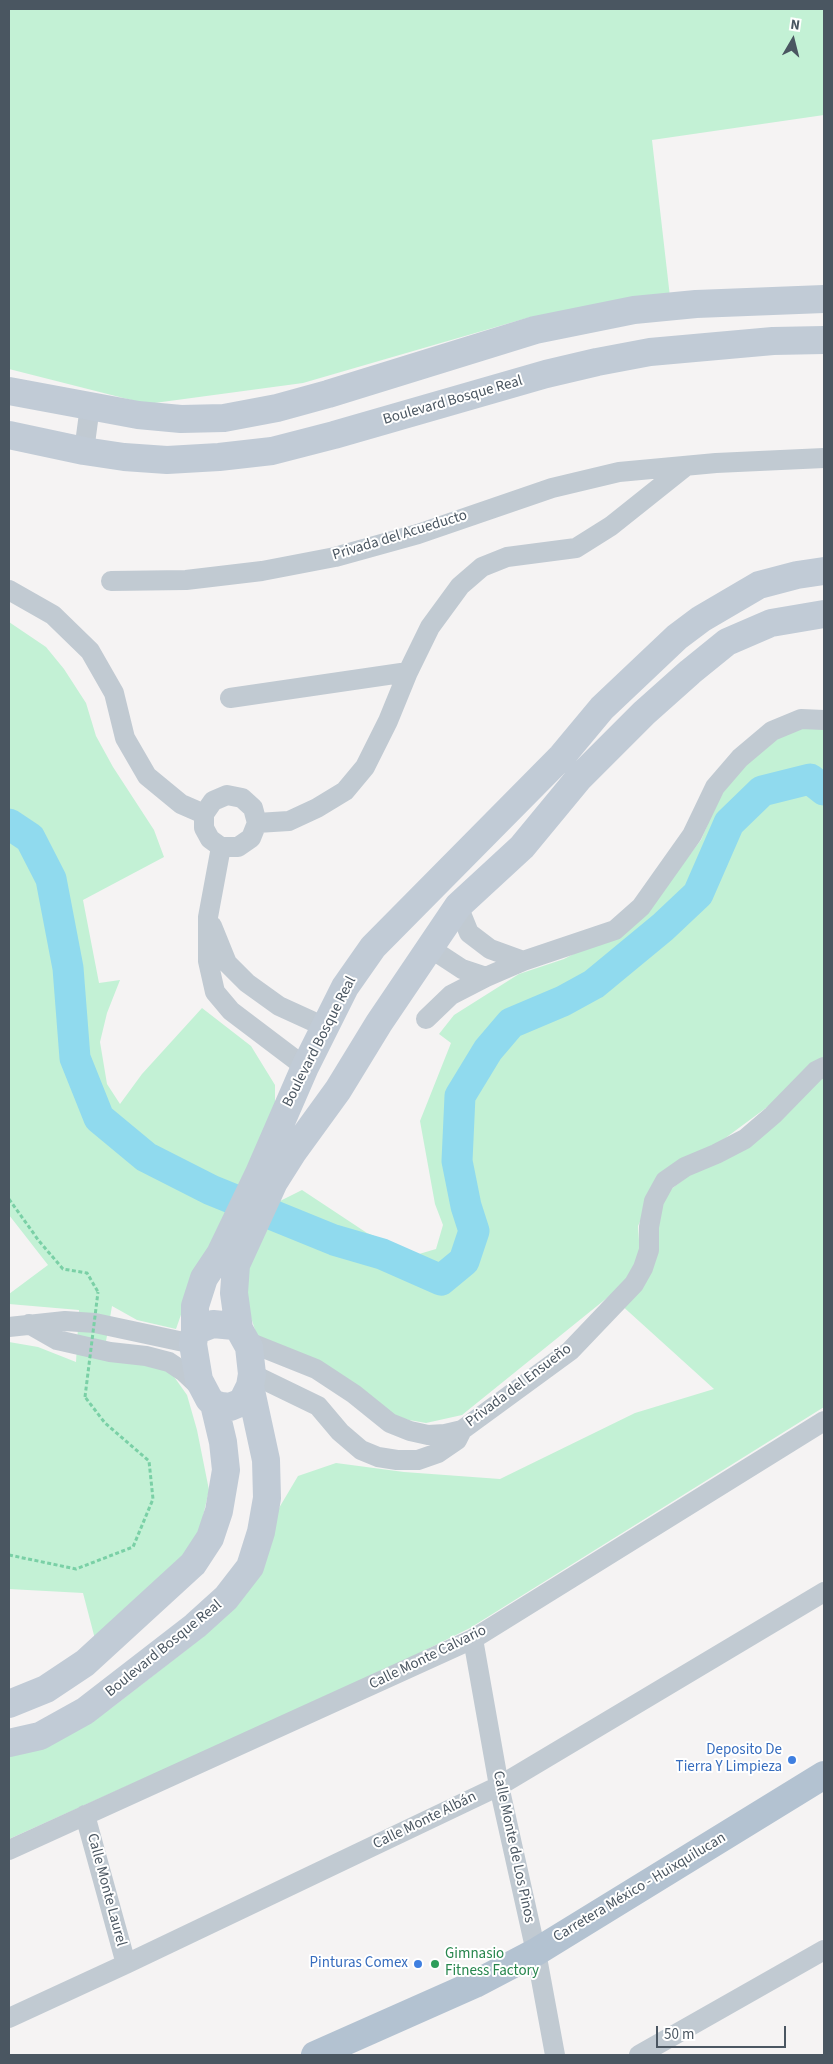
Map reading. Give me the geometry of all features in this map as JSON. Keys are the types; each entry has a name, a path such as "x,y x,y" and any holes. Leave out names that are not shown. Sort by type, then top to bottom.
{"main road":[{"name":"Carretera México - Huixquilucan","path":"315,2055 475,1984 536,1952 824,1775"}],"street":[{"path":"9,391 138,415 181,419 224,418 251,414 328,394 535,330 634,310 696,304 824,299"},
{"name":"Boulevard Bosque Real","path":"9,435 84,451 167,460 272,451 396,418 546,374 597,362 650,352 773,341 824,340"},
{"path":"84,451 90,406"},
{"name":"Privada del Acueducto","path":"111,581 186,580 262,570 335,557 418,534 552,488 619,472 716,463 824,458"},
{"path":"257,823 289,821 317,808 345,791 365,767 430,627 460,586 482,567 507,558 576,548 612,526 685,467"},
{"name":"Boulevard Bosque Real","path":"194,1338 196,1306 204,1278 228,1260 267,1178 305,1067 345,987 373,946 562,756 602,708 677,637 701,620 759,585 797,575 824,571"},
{"path":"9,590 53,615 90,651 114,693 125,738 147,776 181,804 204,814"},
{"name":"Boulevard Bosque Real","path":"267,1178 293,1152 338,1090 379,1023 458,906 522,847 579,778 644,713 727,642 771,623 824,614"},
{"path":"230,698 408,672"},
{"path":"426,1019 451,995 486,977 523,961 615,930 641,907 692,835 715,787 740,758 772,731 801,719 824,720"},
{"path":"562,756 579,778"},
{"path":"227,795 242,798 253,808 257,823 251,838 244,843 238,847 222,847 210,839 204,828 204,814 213,802 227,795"},
{"path":"222,847 208,917 208,961 215,992 231,1011 305,1067"},
{"path":"458,906 468,933 490,949 523,961"},
{"path":"208,917 227,963 247,983 278,1006 325,1027"},
{"path":"430,948 462,969 486,977"},
{"path":"245,1022 263,994"},
{"name":"Privada del Ensueño","path":"251,1380 318,1406 340,1432 361,1450 378,1457 397,1460 418,1460 438,1453 457,1440 462,1430 570,1350 634,1284 643,1268 649,1250 649,1227 654,1201 665,1181 685,1166 716,1154 745,1139 773,1115 816,1071 824,1067"},
{"name":"Boulevard Bosque Real","path":"228,1260 242,1335"},
{"path":"9,1327 29,1324 65,1321 194,1338 213,1324 234,1326 249,1347 251,1380 247,1396 236,1405 230,1407 209,1398 184,1372 169,1362 146,1356 110,1352 57,1340 29,1324"},
{"name":"Privada del Ensueño","path":"242,1335 303,1363 334,1380 390,1424 410,1432 436,1434 462,1430"},
{"path":"9,1704 46,1689 85,1663 193,1564 210,1538 219,1511 226,1470 222,1442 209,1398 195,1365 194,1338"},
{"name":"Boulevard Bosque Real","path":"9,1743 40,1736 85,1711 195,1626 226,1598 250,1568 262,1532 267,1498 266,1460 251,1380"},
{"path":"318,1406 328,1403 334,1392 334,1380"},
{"name":"Calle Monte Calvario","path":"9,1850 473,1639 824,1421"},
{"name":"Calle Monte Albán","path":"9,2018 499,1786 824,1592"},
{"name":"Calle Monte de Los Pinos","path":"473,1639 499,1786 536,1952 555,2055"},
{"name":"Calle Monte Laurel","path":"85,1815 126,1964"},
{"path":"639,2055 824,1950"}],"path":[{"path":"9,1199 38,1241 64,1269 87,1273 98,1292 85,1397 104,1423 149,1461 153,1499 133,1547 76,1569 9,1555"}],"green space":[{"path":"9,9 824,9 824,115 652,140 670,297 527,318 303,383 147,404 9,369"},
{"path":"9,622 46,647 64,669 86,703 96,736 113,767 154,830 164,857 83,900 99,983 120,980 107,1013 100,1042 107,1084 120,1104 142,1074 202,1008 251,1046 275,1085 275,1109 191,1286 176,1329 137,1320 112,1306 103,1359 145,1364 170,1371 187,1395 197,1430 209,1490 199,1534 191,1550 95,1639 83,1593 9,1589 9,1342 38,1347 76,1362 79,1310 9,1304 9,1294 48,1265 9,1215"},
{"path":"824,725 824,1065 724,1139 660,1179 638,1226 640,1254 628,1281 462,1415 426,1423 392,1417 258,1339 243,1293 250,1253 274,1204 302,1190 367,1233 419,1254 436,1249 443,1225 435,1204 420,1121 451,1043 439,1034 454,1015 519,974 564,959 639,920 701,840 726,781 788,728"},
{"path":"824,1073 824,1407 470,1628 379,1673 9,1839 9,1752 25,1749 110,1709 204,1636 263,1565 279,1508 298,1476 336,1463 404,1472 500,1479 635,1413 714,1389 619,1303 666,1193"}],"waterway":[{"path":"9,824 30,838 51,879 68,968 75,1058 99,1118 146,1157 211,1190 334,1240 382,1254 441,1280 464,1261 474,1231 466,1206 457,1161 460,1096 488,1050 511,1023 563,1001 594,984 663,927 698,894 729,823 762,791 810,779 824,790"}],"place":[{"name":"Deposito De Tierra Y Limpieza","path":"792,1760"},
{"name":"Pinturas Comex","path":"418,1964"},
{"name":"Gimnasio Fitness Factory","path":"435,1964"}]}
